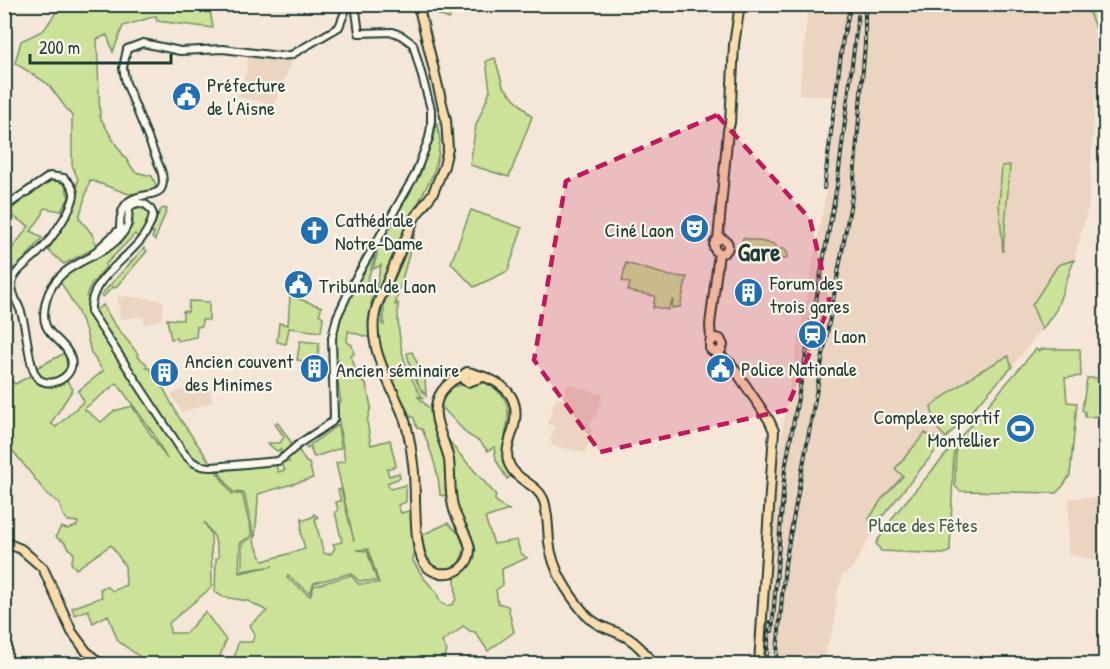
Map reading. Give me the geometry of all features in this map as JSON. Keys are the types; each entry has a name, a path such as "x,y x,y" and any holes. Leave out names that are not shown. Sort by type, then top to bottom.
{"main road":[{"path":"418,4 446,120 448,144 444,166 433,193 415,217 378,303 372,326 378,355 404,417 408,435 416,481 418,533 423,560 433,571 447,573 464,565 470,548 469,540 453,508 449,460 436,417 437,400 456,377 484,377 500,383 512,399 515,420 508,448 508,461 514,472 537,490 543,500 550,546 561,583 587,616 599,626 629,639 654,664"},
{"path":"721,240 724,173 740,4"},
{"path":"730,123 732,130 721,240 714,246 721,253 713,339 710,348 731,364 771,423 774,434 759,664"},
{"path":"713,339 722,341 757,401"},
{"path":"717,352 723,345"},
{"path":"4,542 33,557 43,568 72,632 86,651 100,664"}],"street":[{"path":"4,212 9,204 50,176 64,178 74,189 68,210 40,251 17,272 12,283 14,295 24,317 32,371 35,376 43,382 54,382 63,379 72,365 67,350 51,335 44,314 48,294 56,280 122,230 127,224 128,211 132,205 142,203 151,210 152,219 141,240 95,288 91,312 192,463 202,467 212,467 281,459 332,422 334,418 332,338 337,317 353,283 411,182 430,133 431,109 415,49 402,36 390,32 359,33 355,4"},
{"path":"122,230 121,210 124,204 136,197 154,195 159,192 163,182 161,170 128,90 123,68 127,49 143,43 180,51 219,49 279,56 291,55 339,27 347,8 357,19"}],"highlighted area":[{"path":"717,115 810,219 830,304 786,410 600,452 534,360 566,181"}],"shaded area":[{"path":"808,5 1088,5 1098,48 1089,203 1074,260 1056,310 1012,367 942,443 881,518 854,565 846,574 843,574 835,600 837,601 833,631 826,648 826,664 763,664 778,470 786,405 824,204 839,97 799,94"},
{"path":"248,57 293,59 274,104 237,97 246,73"},
{"path":"129,296 164,301 162,319 145,324 143,317 120,319 118,297"},
{"path":"207,382 213,402 182,412 171,394"},
{"path":"568,384 603,395 591,422 591,433 585,453 551,445 550,441 555,426 547,424 556,398 563,399"},
{"path":"1069,498 1105,498 1105,562 1068,554"},
{"path":"4,647 13,656 15,655 23,664 5,664"}],"green space":[{"path":"61,5 235,5 210,10 213,28 157,21 156,16 123,26 113,52 107,35 97,39 100,117 135,172 152,176 156,185 154,191 129,194 90,180 79,218 92,234 97,247 64,264 48,250 74,210 78,179 72,165 72,116 48,84 15,63 21,41 44,30"},
{"path":"441,5 455,5 449,19 439,15"},
{"path":"1088,5 1105,5 1105,48 1091,18"},
{"path":"495,58 503,86 532,117 509,177 470,165 476,125 490,91 486,61"},
{"path":"437,124 440,141 433,174 374,298 381,265 373,269 377,254 375,250 419,174"},
{"path":"1010,165 1003,252 999,205 1002,166"},
{"path":"55,179 65,185 69,198 61,211 44,208 43,214 31,231 42,238 22,261 18,270 9,266 11,250 29,226 7,213 43,183"},
{"path":"137,208 146,210 149,217 147,224 139,238 135,234 105,265 106,267 91,285 86,296 90,298 91,313 103,305 138,354 137,356 147,364 146,368 153,372 180,419 232,494 242,494 252,535 240,543 239,573 273,566 242,571 242,544 254,536 244,493 233,492 218,471 276,464 278,472 285,470 281,464 284,461 289,462 287,460 298,449 309,463 313,478 258,494 254,541 263,561 305,549 301,534 302,518 305,520 314,514 318,517 315,519 323,551 325,554 331,554 335,548 333,544 342,542 335,512 338,511 336,502 341,501 338,490 341,489 354,541 336,463 345,461 336,403 341,402 336,343 338,326 345,304 375,255 366,286 369,288 373,283 376,284 371,304 377,299 370,322 370,338 348,331 347,342 352,345 354,354 351,356 359,380 366,384 371,407 367,421 371,445 390,440 396,466 387,469 389,476 399,473 400,478 387,483 390,489 406,485 406,502 398,505 401,513 415,509 413,561 436,592 441,603 447,606 453,604 456,599 455,577 464,569 476,551 453,497 440,495 436,470 422,429 417,428 392,378 380,347 378,333 378,320 382,309 382,324 384,325 384,304 416,229 395,305 398,303 400,341 406,365 423,398 417,396 429,408 435,421 456,450 496,495 495,500 509,510 485,518 494,544 517,540 520,552 527,558 502,569 503,585 496,590 498,603 508,606 514,632 488,651 475,632 463,626 442,642 447,651 442,664 233,664 238,642 252,642 255,635 250,625 267,611 248,601 223,597 215,592 216,559 219,557 214,536 204,522 211,534 212,587 169,623 170,633 186,633 205,612 226,640 217,664 150,664 118,641 108,615 93,623 88,610 75,615 72,608 102,597 100,589 106,586 113,591 126,585 125,566 111,545 76,569 71,563 74,554 56,536 61,527 67,529 77,526 78,522 68,521 59,503 47,494 13,451 7,437 5,438 5,374 15,384 30,376 38,383 47,386 66,380 73,389 51,423 56,427 84,401 78,391 103,371 91,353 86,331 60,281 73,269 117,245 133,225 132,212","holes":["117,383 153,433 167,459 132,406 114,411 101,422 84,409","368,549 379,583 358,584 351,575 314,586 310,596 287,578 288,576 310,593 314,583 351,573 359,581 377,581 367,551 356,550"]},
{"path":"163,208 167,209 155,240 152,238 154,233 151,232"},
{"path":"471,210 522,228 508,271 474,287 451,263"},
{"path":"743,238 774,244 778,249 785,249 788,255 786,259 765,258 740,250"},
{"path":"144,248 147,251 115,288 113,287 103,297 101,295"},
{"path":"1074,260 1056,310 1042,330 1032,305 1058,265"},
{"path":"626,263 670,276 687,277 680,307 672,308 673,299 668,310 653,308 655,296 628,291 630,283 622,281"},
{"path":"290,296 322,307 319,314 323,317 321,332 289,328 286,344 277,342 279,323 288,325"},
{"path":"189,301 209,302 209,320 202,320 202,326 197,327 196,337 177,341 176,338 171,339 167,319 183,320 183,311 188,312"},
{"path":"300,341 319,343 318,356 314,356 314,363 297,360"},
{"name":"Complexe sportif Montellier","path":"1036,349 1039,351 1042,349 1080,349 1081,376 1065,378 1067,402 1077,403 1070,475 1056,493 960,491 955,486 956,442"},
{"path":"412,352 425,379 426,396 416,381 410,364 407,353"},
{"path":"65,353 67,368 60,375 46,380 37,373 36,368"},
{"path":"1008,356 1012,367 946,438 935,426 931,406 977,373"},
{"path":"1087,378 1105,378 1105,416 1085,417 1085,412 1082,410"},
{"path":"481,381 498,391 506,402 508,413 503,451 505,463 512,475 507,479 496,460 494,447 488,451 479,441 468,435 439,404 452,387 472,386"},
{"path":"277,422 291,442 290,447 280,456 280,449 277,451 267,443 280,443 284,437 275,424"},
{"path":"338,425 341,448 314,457 311,447 306,448"},
{"path":"925,433 942,443 874,529 869,519 881,500 903,476 895,469"},
{"name":"Place des Fêtes","path":"954,445 950,551 944,554 881,551 876,543 896,513"},
{"path":"448,523 459,534 465,549 459,563 450,568 436,568 425,551 422,535"}],"railway":[{"path":"824,188 843,38 851,4"},
{"path":"776,664 785,564 853,191 865,44 865,4"},
{"path":"772,631 785,469 837,186 858,16"},
{"path":"766,664 770,622"}],"place":[{"name":"Préfecture de l'Aisne","path":"186,96"},
{"name":"Ciné Laon","path":"695,229"},
{"name":"Cathédrale Notre-Dame","path":"314,230"},
{"name":"Tribunal de Laon","path":"298,285"},
{"name":"Forum des trois gares","path":"749,293"},
{"name":"Laon","path":"813,335"},
{"name":"Police Nationale","path":"720,368"},
{"name":"Ancien séminaire","path":"315,369"},
{"name":"Ancien couvent des Minimes","path":"164,372"},
{"name":"Complexe sportif Montellier","path":"1021,428"}],"district":[{"name":"Gare","path":"759,251"}]}
